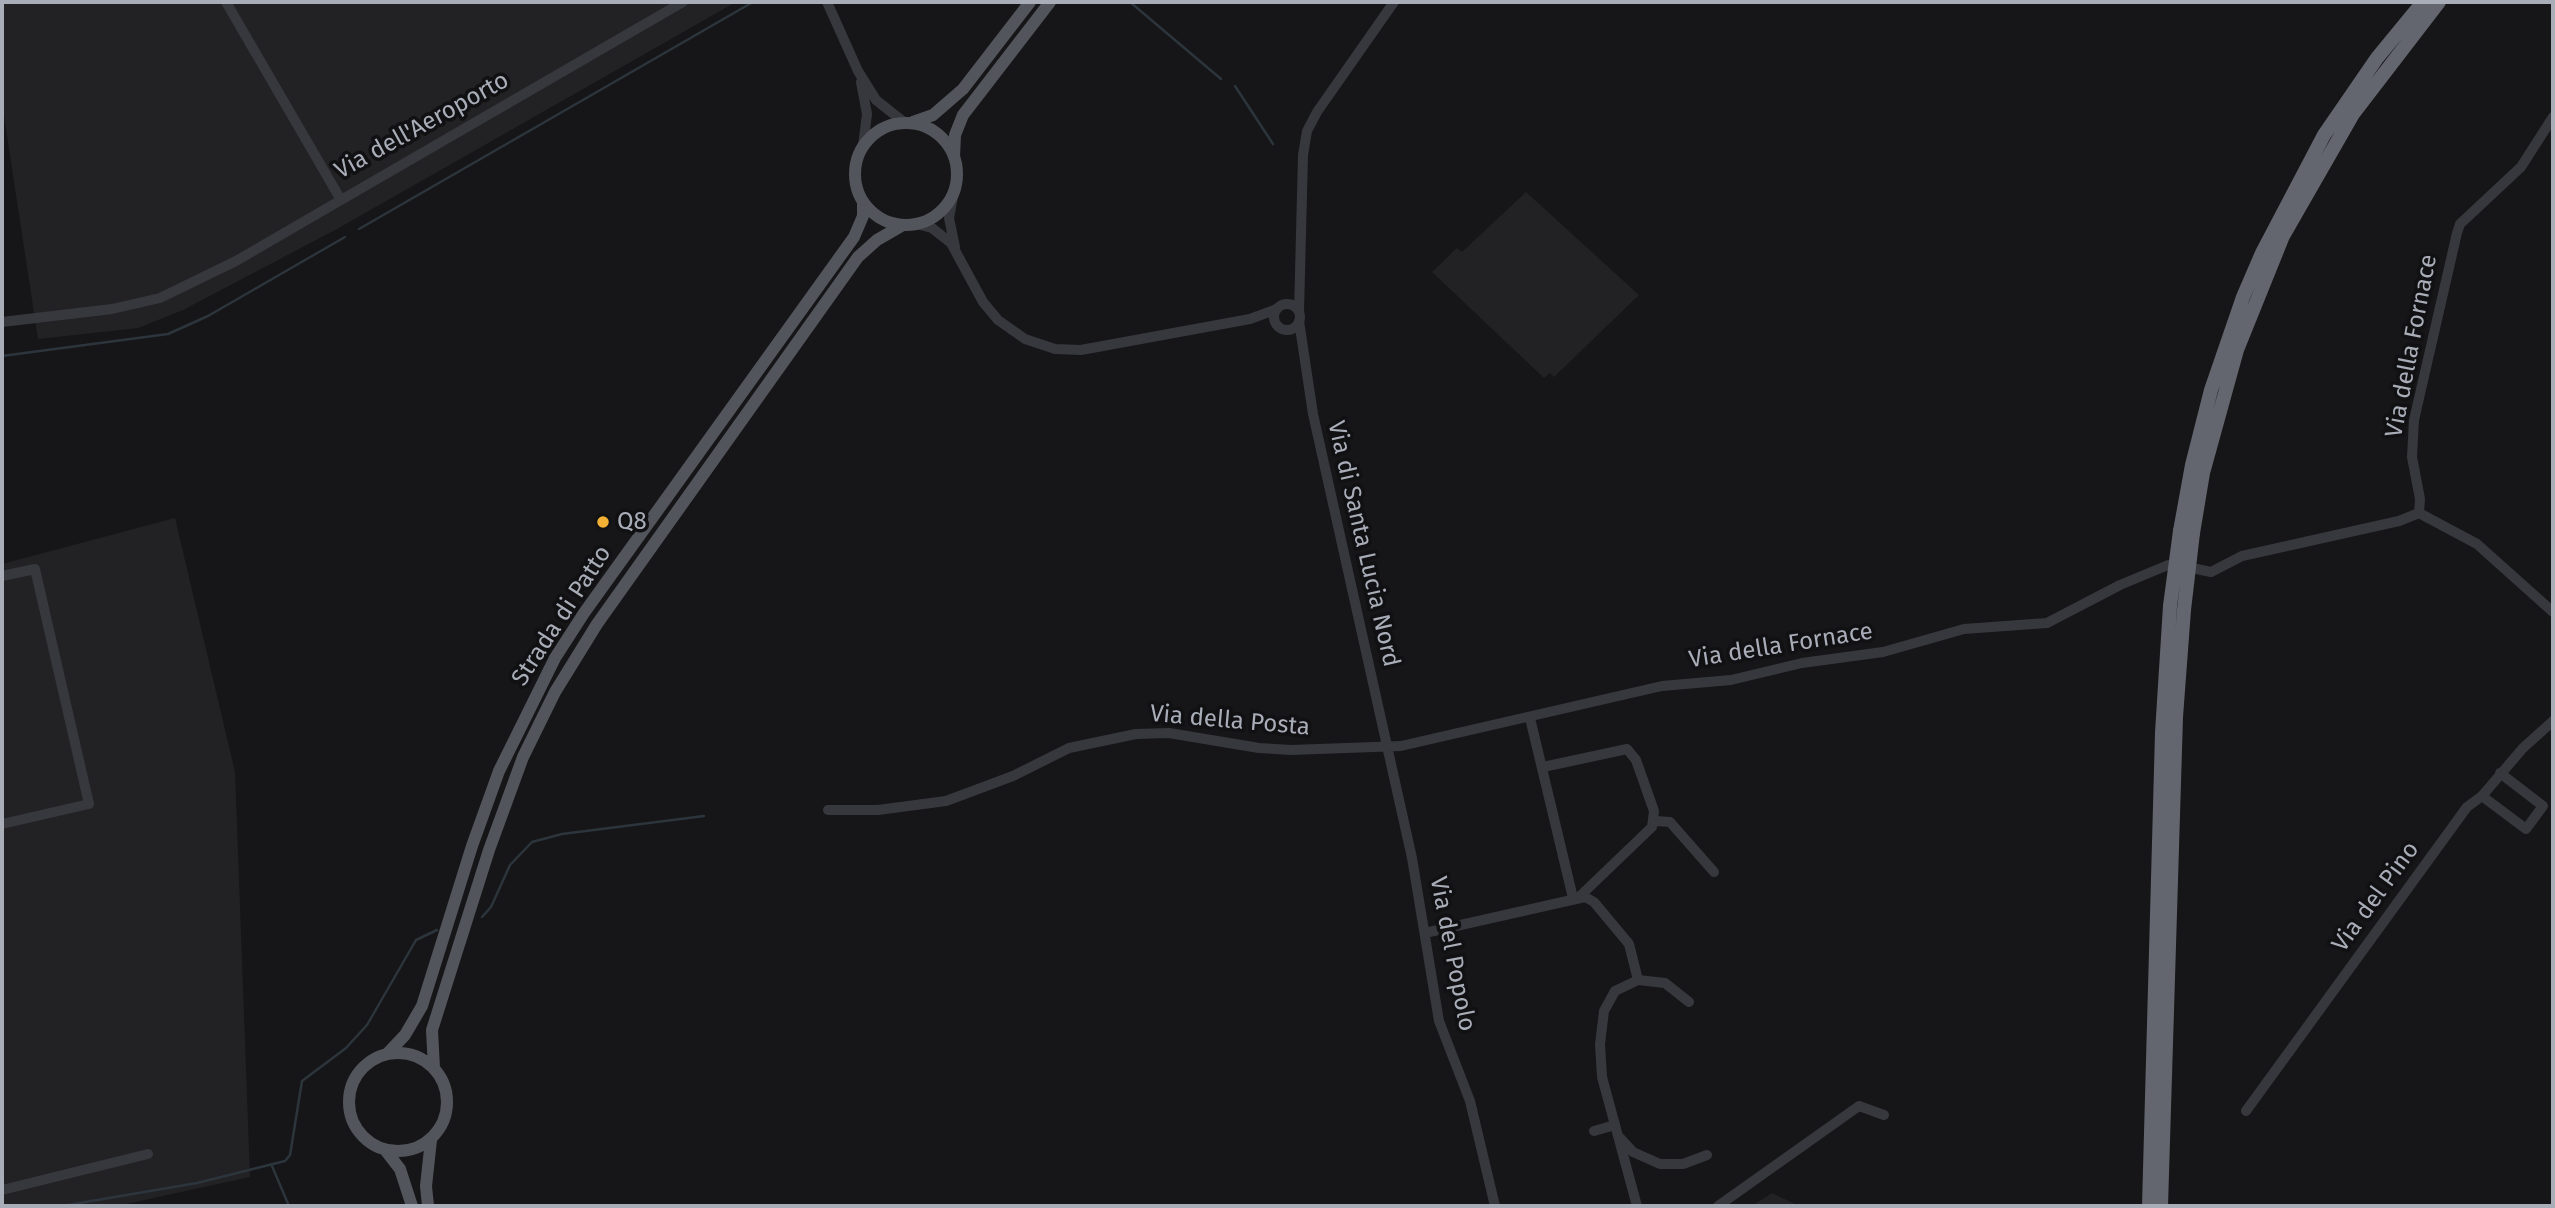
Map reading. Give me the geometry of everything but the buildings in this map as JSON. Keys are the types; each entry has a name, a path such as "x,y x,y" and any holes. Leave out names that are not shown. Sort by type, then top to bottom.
{"highway":[{"path":"2149,1206 2162,733 2192,465 2217,369 2262,253 2324,135 2377,58 2423,2"},
{"path":"2186,532 2230,371 2283,236 2348,122 2411,34 2439,2"},
{"path":"2161,1206 2177,608"}],"main road":[{"path":"1030,2 963,89 933,115 881,129 863,146 855,171 856,184 863,202 884,220 910,225 942,210 954,191 957,174 954,157 956,135 963,114 1050,2"},
{"path":"908,123 935,132 954,157"},
{"name":"Strada di Patto","path":"412,1206 400,1169 386,1151 362,1137 352,1121 349,1102 357,1075 370,1062 387,1054 405,1035 422,1006 472,846 499,771 555,658 600,590 854,237 863,216 863,202"},
{"name":"Strada di Patto","path":"428,1206 426,1186 430,1140 443,1124 448,1104 445,1085 434,1068 432,1030 489,850 523,757 555,692 597,624 858,257 877,240 910,225"},
{"path":"387,1054 412,1055 434,1068"},
{"path":"386,1151 410,1151 430,1140"}],"street":[{"name":"Via dell'Aeroporto","path":"226,2 341,200 683,2"},
{"name":"Via di Santa Lucia Nord","path":"1390,746 1313,414 1299,316 1303,155 1307,131 1317,112 1394,2"},
{"path":"826,4 858,71 876,100 908,123"},
{"path":"858,71 867,114 863,146"},
{"name":"Via della Fornace","path":"2419,513 2420,499 2412,457 2414,419 2456,233 2460,224 2521,167 2553,117"},
{"path":"954,191 949,218 957,254"},
{"path":"2,322 112,310 160,298 236,261 341,200"},
{"path":"910,225 941,234 957,254 983,302 998,320 1025,339 1055,349 1081,350 1250,319 1286,304 1299,316 1294,328 1250,319"},
{"path":"1277,309 1274,315 1280,327 1296,337 1302,349"},
{"path":"2197,569 2211,572 2242,556 2399,521 2419,513 2477,544 2553,612"},
{"name":"Via della Fornace","path":"1390,746 1530,718 1662,686 1731,680 1802,663 1882,652 1964,629 2048,623 2120,585 2168,565"},
{"path":"2,576 35,569 89,804 2,824"},
{"path":"1530,718 1576,897"},
{"name":"Via del Pino","path":"2246,1111 2460,818 2475,799 2482,796 2500,773 2553,721"},
{"name":"Via della Posta","path":"828,810 878,810 946,800 1013,776 1069,748 1136,734 1179,734 1259,748 1291,750 1390,746"},
{"name":"Via del Popolo","path":"1390,746 1439,1021 1470,1101 1495,1206"},
{"path":"1543,767 1627,749 1636,760 1656,821"},
{"path":"2482,796 2526,829 2543,806 2500,773"},
{"path":"1576,897 1656,821 1670,822 1714,872"},
{"path":"1425,933 1576,897 1594,902 1629,944 1638,980"},
{"path":"1637,1206 1602,1077 1601,1028 1610,997 1621,986 1638,980 1665,984 1689,1002"},
{"path":"1718,1206 1859,1106 1884,1115"},
{"path":"1594,1131 1616,1130"},
{"path":"1616,1130 1633,1152 1660,1164 1683,1164 1707,1155"},
{"path":"2,1190 148,1154"}],"shaded area":[{"path":"2,2 736,2 337,229 183,310 138,328 38,339 2,103"},
{"path":"1526,192 1639,295 1554,377 1550,373 1544,378 1432,272 1457,248 1462,252"},
{"path":"175,518 235,772 250,1177 117,1206 2,1206 2,564"},
{"path":"1772,1193 1799,1206 1752,1206"}],"waterway":[{"path":"359,229 753,2"},
{"path":"1130,2 1221,79"},
{"path":"1235,86 1273,144"},
{"path":"2,356 168,334 208,316 345,237"},
{"path":"482,917 491,907 510,865 532,842 562,834 704,816"},
{"path":"62,1206 197,1183 285,1161 290,1155 302,1081 346,1048 367,1025 416,940 437,930"},
{"path":"272,1166 289,1206"}],"place":[{"name":"Q8","path":"603,522"}]}
